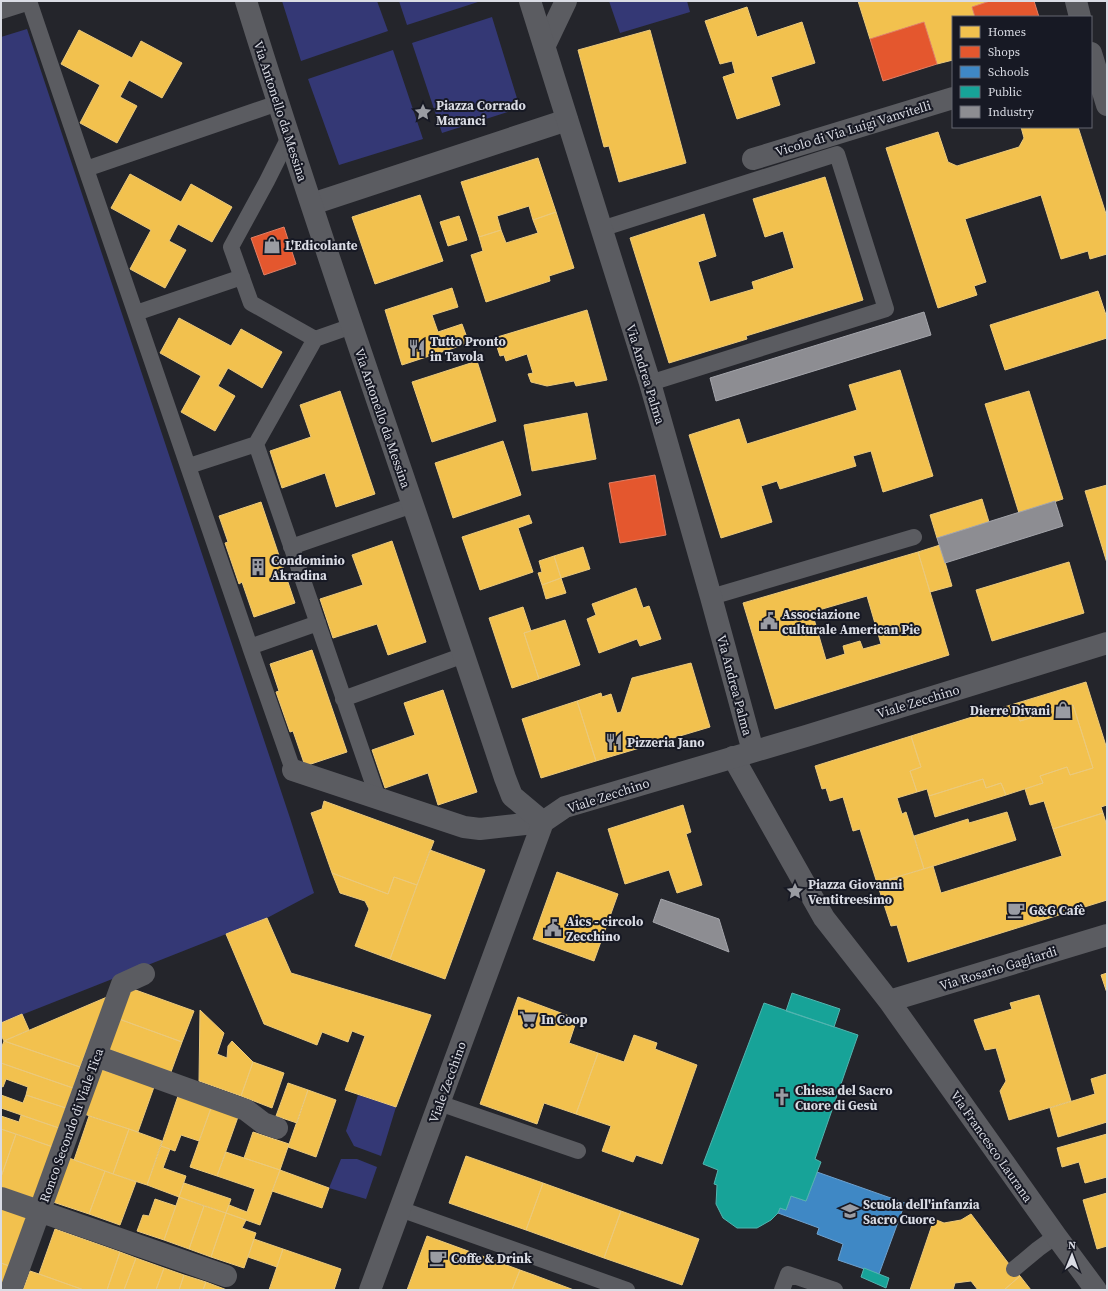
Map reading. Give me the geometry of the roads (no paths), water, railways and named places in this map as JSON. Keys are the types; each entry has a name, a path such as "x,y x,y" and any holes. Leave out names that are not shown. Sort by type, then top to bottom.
{"street":[{"path":"1,8 22,1"},
{"name":"Via Antonello da Messina","path":"246,1 289,137 505,778 512,796 543,822"},
{"name":"Via Andrea Palma","path":"530,1 650,383 753,751"},
{"path":"545,45 566,1"},
{"path":"1076,1 1080,16"},
{"path":"1092,58 1107,105"},
{"name":"Vicolo di Via Luigi Vanvitelli","path":"753,159 952,98"},
{"path":"312,204 567,120"},
{"name":"Viale Zecchino","path":"370,1290 543,822 565,807 1107,643"},
{"name":"Via Francesco Laurana","path":"733,757 824,918 889,1001 1096,1290"},
{"path":"293,770 464,827 480,829 543,822"},
{"name":"Via Rosario Gagliardi","path":"889,1001 1107,935"},
{"name":"Ronco Secondo di Viale Tica","path":"12,1290 122,984 144,974"},
{"path":"96,1056 246,1110 262,1123 277,1128"},
{"path":"1,1198 226,1276"}],"lane":[{"path":"29,1 293,770"},
{"path":"86,169 278,103"},
{"path":"289,137 267,181 231,246 251,303 315,339"},
{"path":"601,229 837,154 886,309 650,383"},
{"path":"136,313 242,277"},
{"path":"189,466 256,444 315,339 352,326"},
{"path":"256,444 378,798"},
{"path":"291,546 413,505"},
{"path":"711,597 914,537"},
{"path":"250,647 318,623"},
{"path":"343,698 464,655"},
{"path":"439,1103 578,1151"},
{"path":"400,1209 628,1290"},
{"path":"1014,1269 1056,1236"},
{"path":"782,1290 788,1274 835,1290"}],"place":[{"name":"Piazza Corrado Maranci","path":"423,112"},
{"name":"L'Edicolante","path":"272,245"},
{"name":"Tutto Pronto in Tavola","path":"417,348"},
{"name":"Condominio Akradina","path":"258,567"},
{"name":"Associazione culturale American Pie","path":"769,621"},
{"name":"Dierre Divani","path":"1063,710"},
{"name":"Pizzeria Jano","path":"614,742"},
{"name":"Piazza Giovanni Ventitreesimo","path":"795,891"},
{"name":"G&G Cafè","path":"1016,910"},
{"name":"Aics - circolo Zecchino","path":"553,928"},
{"name":"In Coop","path":"528,1019"},
{"name":"Chiesa del Sacro Cuore di Gesù","path":"782,1097"},
{"name":"Scuola dell'infanzia Sacro Cuore","path":"850,1211"},
{"name":"Coffe & Drink","path":"438,1258"}]}
